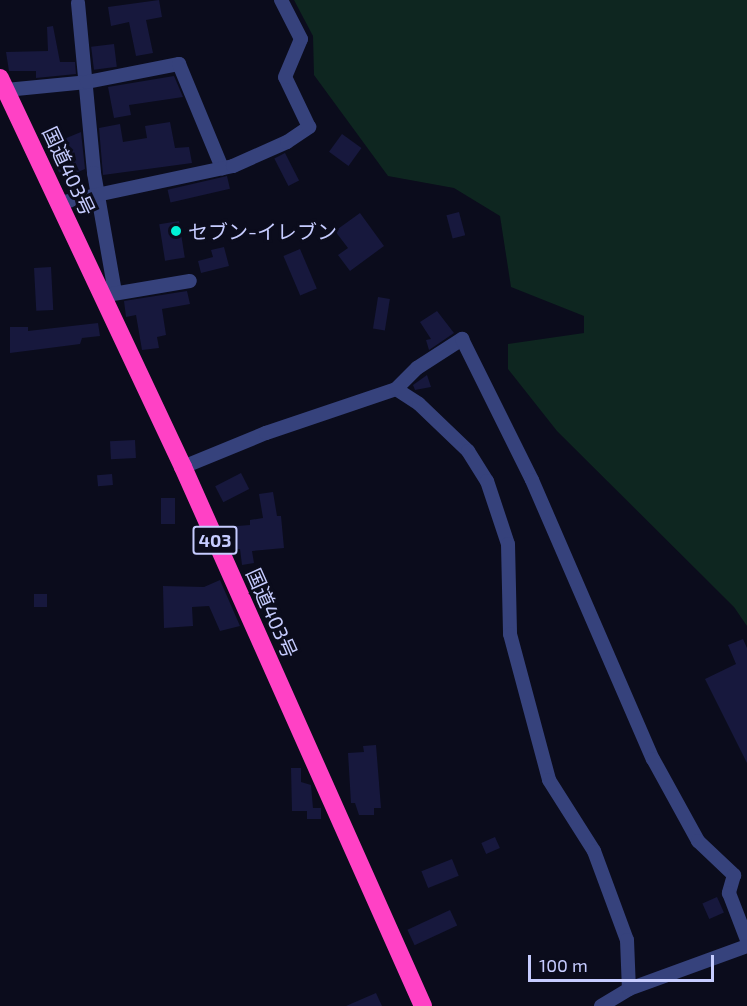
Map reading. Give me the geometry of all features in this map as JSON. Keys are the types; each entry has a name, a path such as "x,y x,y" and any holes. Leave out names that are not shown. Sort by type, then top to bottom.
{"highway":[{"name":"国道403号","path":"3,84 59,203 109,294 183,467 423,1006"}],"street":[{"path":"59,203 222,168 287,142 309,127 285,77 301,39 281,0"},
{"path":"78,3 109,294 190,281"},
{"path":"3,84 87,82 179,64 222,168"},
{"path":"183,467 266,433 396,389 417,368 462,339 532,480 653,759 698,841 734,875"},
{"path":"396,389 419,404 468,451 490,491 508,544 510,634 540,749 549,780 594,851 627,940 629,989"},
{"path":"747,868 734,875 729,893 747,940"},
{"path":"601,1006 629,989 747,946"}],"green space":[{"path":"294,0 747,0 747,626 734,607 557,431 508,369 508,344 584,333 584,316 511,287 500,216 454,188 388,176 314,75 313,36"}],"building":[{"path":"159,0 162,17 146,20 153,53 136,56 129,22 111,26 108,7"},
{"path":"53,26 60,62 75,62 76,74 36,78 36,71 9,71 6,52 48,51 47,27"},
{"path":"114,44 117,67 94,70 91,47"},
{"path":"174,76 183,97 129,105 131,115 114,118 108,87"},
{"path":"170,122 175,148 189,147 192,163 103,175 99,128 120,124 123,142 147,138 145,126"},
{"path":"81,132 85,169 62,179 47,146"},
{"path":"342,134 361,148 348,166 329,152"},
{"path":"285,153 299,181 288,186 274,158"},
{"path":"227,176 230,189 170,202 168,190"},
{"path":"459,212 465,235 453,239 446,215"},
{"path":"360,213 384,246 350,271 338,255 348,248 335,231"},
{"path":"179,221 185,258 165,261 159,224"},
{"path":"224,247 229,266 201,273 198,261 213,257 211,250"},
{"path":"300,249 317,289 300,296 283,256"},
{"path":"51,267 53,310 36,311 34,268"},
{"path":"187,291 190,304 162,309 166,335 157,337 159,348 142,350 136,315 126,317 124,301"},
{"path":"378,297 390,299 385,330 373,329"},
{"path":"437,311 454,333 429,350 426,340 431,339 420,322"},
{"path":"98,323 100,336 82,338 80,344 10,353 10,327 28,327 28,331"},
{"path":"427,375 431,387 415,390 413,385"},
{"path":"135,440 136,458 111,459 110,441"},
{"path":"241,473 249,489 223,502 215,486"},
{"path":"112,474 113,485 98,486 97,475"},
{"path":"273,492 277,516 281,516 284,548 252,551 254,563 242,565 240,549 232,549 225,527 250,525 250,520 263,518 259,494"},
{"path":"161,498 175,498 175,524 161,524"},
{"path":"220,580 240,626 220,631 209,606 192,607 193,626 164,628 163,586 204,587"},
{"path":"34,594 47,594 47,607 34,607"},
{"path":"743,639 747,648 747,763 705,679 736,664 728,645"},
{"path":"376,745 381,808 374,808 374,815 359,815 355,803 351,803 348,753 364,752 363,746"},
{"path":"291,768 301,768 301,782 311,785 313,808 321,808 321,819 307,819 307,811 292,811"},
{"path":"495,837 500,848 486,854 481,843"},
{"path":"452,859 459,876 428,888 421,871"},
{"path":"717,897 724,913 709,919 702,904"},
{"path":"450,910 457,925 415,945 407,930"},
{"path":"376,993 382,1006 346,1006"}],"place":[{"name":"セブン-イレブン","path":"176,231"}]}
